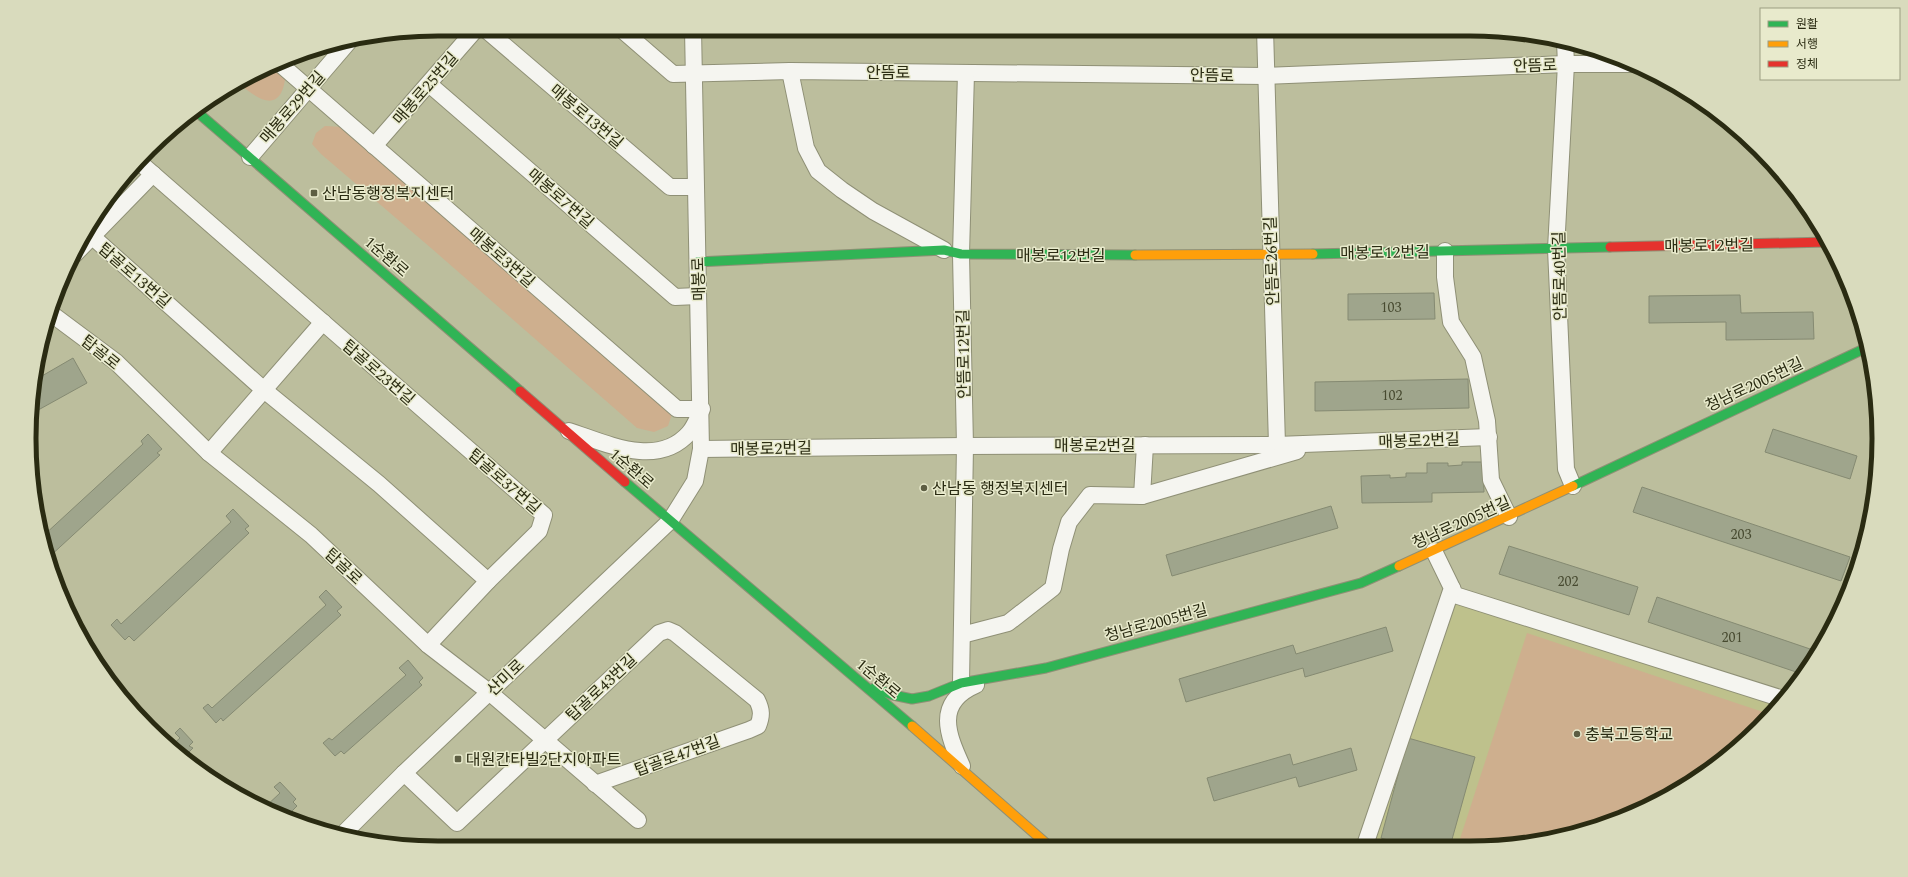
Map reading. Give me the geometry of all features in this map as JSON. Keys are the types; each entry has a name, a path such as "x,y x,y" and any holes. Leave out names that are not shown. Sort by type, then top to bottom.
{"street":[{"name":"매봉로25번길","path":"374,146 470,36"},
{"name":"매봉로13번길","path":"493,36 670,187 695,187"},
{"name":"안뜸로","path":"628,36 673,74 790,71 1266,76 1615,63"},
{"name":"매봉로","path":"670,521 695,481 701,449 702,408 692,74 693,36"},
{"name":"안뜸로26번길","path":"1265,36 1277,445"},
{"name":"매봉로29번길","path":"250,157 343,48"},
{"name":"안뜸로40번길","path":"1565,48 1566,64 1556,249 1566,469 1573,486"},
{"name":"매봉로3번길","path":"284,67 677,409 702,408"},
{"name":"매봉로12번길","path":"790,71 806,148 818,171 873,210 944,250"},
{"name":"안뜸로12번길","path":"961,683 965,446 961,254 966,73"},
{"name":"매봉로7번길","path":"429,84 675,297 698,296"},
{"name":"1순환로","path":"200,114 670,521 962,768 1043,841"},
{"path":"143,165 153,174"},
{"name":"탑골로13번길","path":"96,227 153,174"},
{"name":"탑골로23번길","path":"153,174 436,421"},
{"name":"탑골로13번길","path":"91,236 264,390"},
{"name":"매봉로12번길","path":"697,262 944,250 961,254 1271,255 1821,242"},
{"path":"1445,251 1445,277 1451,322 1472,357 1489,438 1491,480 1509,517"},
{"name":"탑골로","path":"55,316 116,362 209,453 311,535 428,645 489,692 543,741 638,820"},
{"path":"209,453 322,322"},
{"name":"청남로2005번길","path":"862,683 893,695 912,699 929,696 961,683 1046,668 1361,583 1509,517 1862,350"},
{"path":"264,390 379,484 488,581"},
{"path":"564,429 632,451 653,452 680,441 689,432 702,408"},
{"name":"탑골로37번길","path":"428,645 488,581 539,531 544,515 436,421"},
{"name":"매봉로2번길","path":"701,449 1277,445 1489,438"},
{"path":"962,635 1008,623 1053,588 1061,549 1069,522 1090,495 1142,496 1319,444"},
{"path":"1142,496 1145,445"},
{"name":"산미로","path":"347,830 404,773 670,521"},
{"path":"1434,551 1454,595 1778,697"},
{"path":"1366,841 1452,588"},
{"name":"탑골로43번길","path":"404,773 457,823 659,633 668,630 675,633 757,700 761,709 761,718 758,726"},
{"path":"962,768 949,738 950,709 960,695 968,689 989,679"},
{"name":"탑골로47번길","path":"595,784 758,726"}],"shaded area":[{"path":"277,70 285,80 278,98 266,100 251,93 243,87"},
{"path":"325,126 344,127 672,414 668,426 654,432 637,428 321,154 312,144 316,133"},
{"name":"충북고등학교","path":"1449,601 1773,703 1735,741 1715,758 1693,773 1648,799 1599,820 1522,838 1470,841 1372,841"},
{"path":"1527,633 1764,712 1715,758 1671,787 1624,810 1599,820 1574,827 1522,838 1459,841"}],"building":[{"path":"1434,293 1435,319 1348,320 1348,294"},
{"path":"1740,295 1741,313 1813,312 1814,339 1726,340 1726,322 1649,323 1649,296"},
{"path":"73,358 87,383 37,411 41,377"},
{"path":"1468,379 1469,408 1315,411 1315,382"},
{"path":"1773,429 1857,456 1850,479 1765,452"},
{"path":"148,434 162,449 157,453 160,455 53,553 47,532 143,444 141,441"},
{"path":"1462,462 1483,462 1484,492 1432,493 1432,502 1362,503 1361,476 1390,475 1390,478 1406,477 1406,473 1427,473 1427,463 1448,463 1448,466 1462,465"},
{"path":"1642,487 1850,557 1841,581 1633,512"},
{"path":"1331,506 1338,528 1172,576 1166,555"},
{"path":"233,509 249,526 245,529 249,533 134,641 129,636 125,640 111,625 117,619 121,624 231,522 226,516"},
{"path":"1509,546 1638,587 1629,615 1499,574"},
{"path":"326,590 342,607 337,611 341,615 223,721 221,718 216,723 203,708 208,704 212,708 326,605 319,597"},
{"path":"1657,597 1812,650 1797,672 1648,622"},
{"path":"1386,627 1393,651 1305,677 1303,668 1186,702 1179,679 1293,645 1296,654"},
{"path":"408,660 423,678 419,682 422,685 344,754 341,751 335,756 323,743 329,738 332,740 406,675 399,668"},
{"path":"180,728 193,742 189,746 193,748 188,753 175,743 180,738 175,733"},
{"path":"1408,738 1475,757 1452,841 1391,841 1381,838"},
{"path":"1351,748 1357,770 1299,787 1296,777 1214,801 1207,778 1290,754 1293,765"},
{"path":"280,782 296,799 293,802 297,806 290,813 269,803 280,793 274,787"}],"traffic: fast":[{"path":"200,114 520,391"},
{"path":"1313,254 1610,247"},
{"path":"697,262 944,250 961,254 1135,255"},
{"path":"1573,486 1862,350"},
{"path":"625,482 912,726"},
{"path":"874,688 893,695 912,699 929,696 961,683 1046,668 1361,583 1399,566"}],"traffic: slow":[{"path":"1135,255 1313,254"},
{"path":"1399,566 1573,486"},
{"path":"912,726 1043,841"}],"traffic: jam":[{"path":"1610,247 1821,242"},
{"path":"520,391 625,482"}],"place":[{"name":"산남동행정복지센터","path":"314,193"},
{"name":"산남동 행정복지센터","path":"924,488"},
{"name":"충북고등학교","path":"1577,734"},
{"name":"대원칸타빌2단지아파트","path":"458,759"}]}
